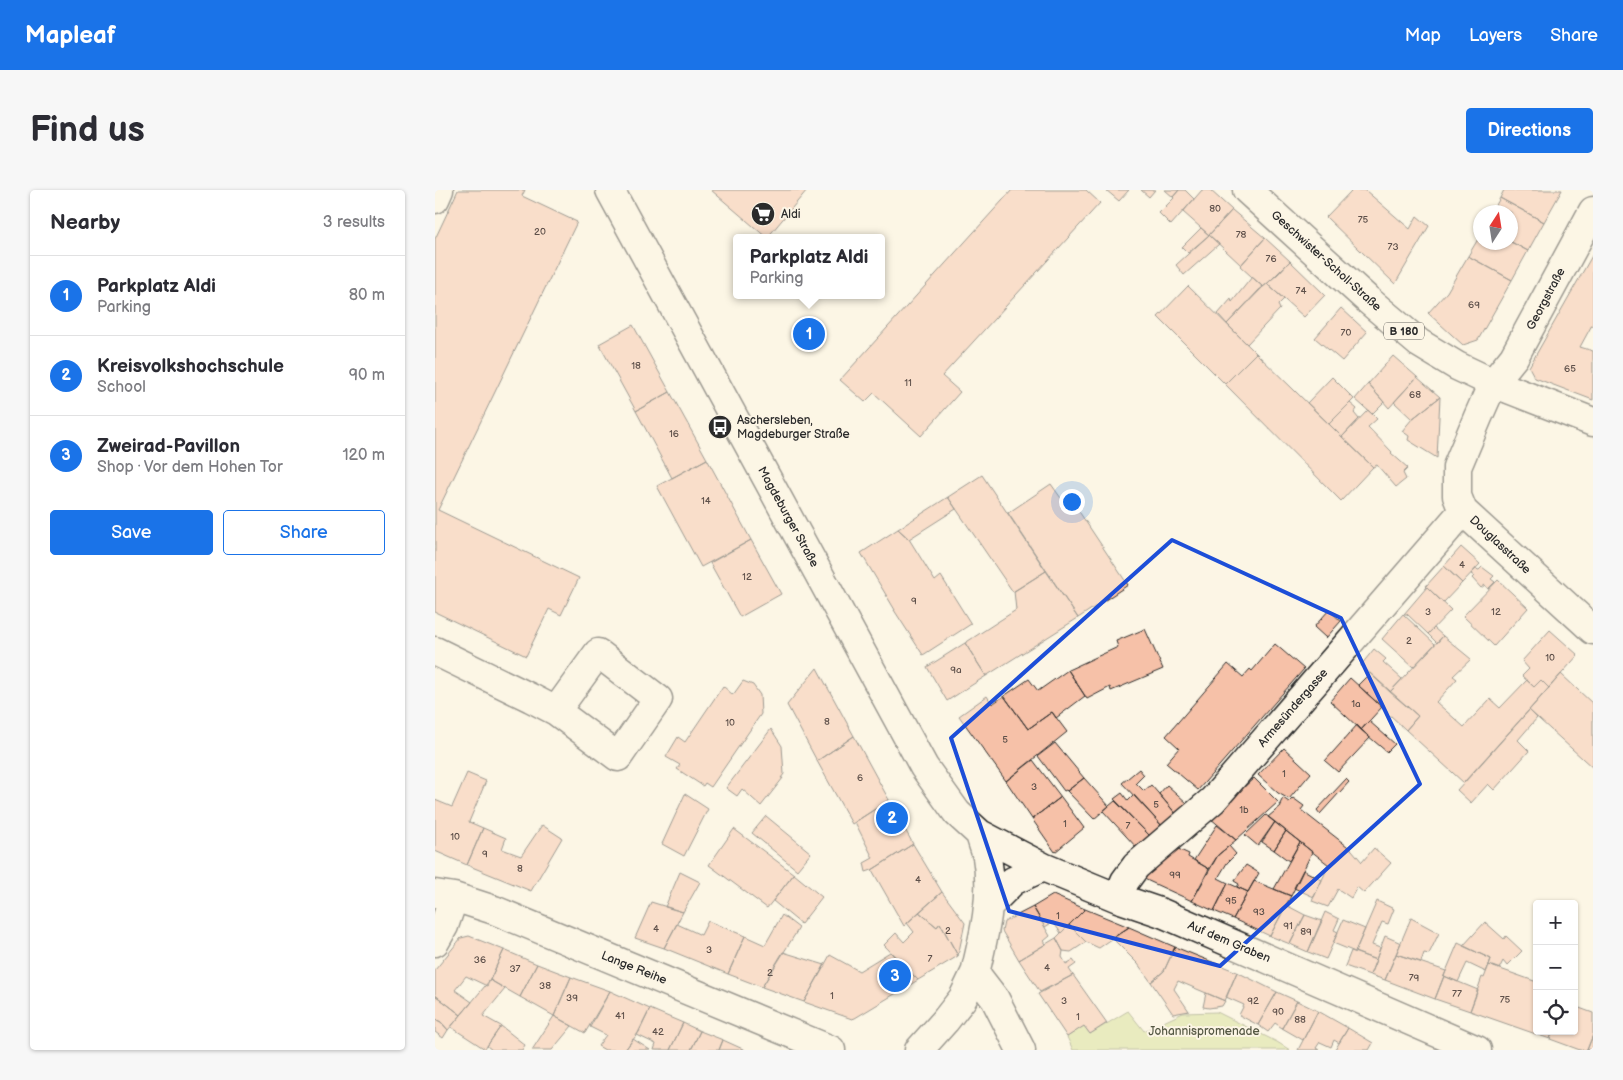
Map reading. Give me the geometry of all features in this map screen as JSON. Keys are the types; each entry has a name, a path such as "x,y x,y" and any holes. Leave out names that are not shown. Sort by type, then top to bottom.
{"street":[{"path":"435,199 439,190"},
{"name":"Magdeburger Straße","path":"609,190 925,767 957,814 980,834"},
{"name":"Geschwister-Scholl-Straße","path":"1247,190 1368,300 1419,343 1451,363 1493,384 1593,422"},
{"name":"Georgstraße","path":"1493,384 1514,357 1593,211"},
{"name":"Douglasstraße","path":"1493,384 1457,467 1457,496 1463,511 1593,630"},
{"name":"Armesündergasse","path":"1117,898 1125,881 1136,866 1213,800 1463,511"},
{"path":"435,652 556,711"},
{"path":"919,1050 963,998 975,973 982,946 988,906 989,876 987,857 980,834"},
{"name":"Auf dem Graben","path":"980,834 1043,867 1117,898 1171,917 1477,1050"},
{"path":"988,906 1013,881 1043,867"},
{"path":"435,942 444,926 445,895"},
{"name":"Lange Reihe","path":"445,895 494,910 831,1050"},
{"path":"975,973 995,998 1021,1050"}],"highlighted area":[{"path":"1172,540 1341,618 1420,784 1220,966 1009,911 951,738"}],"green space":[{"name":"Johannispromenade","path":"1128,1011 1144,1031 1183,1013 1217,1012 1290,1050 1073,1050 1067,1037 1084,1026 1090,1034"}],"building":[{"path":"458,190 525,190 522,196 577,222 438,510 579,578 561,615 549,609 526,656 435,612 435,239"},
{"name":"Aldi","path":"711,190 807,190 770,234 762,234"},
{"path":"1012,190 1086,190 1100,203 942,376 960,392 921,436 874,393 865,402 840,380"},
{"path":"1106,190 1129,190 1119,201"},
{"path":"1141,190 1155,190 1149,197"},
{"path":"1165,190 1179,190 1173,197"},
{"path":"1179,190 1185,190 1194,199 1171,225 1159,213"},
{"path":"1202,190 1210,190 1232,210 1209,235 1183,212"},
{"path":"1352,190 1365,190 1410,229 1417,216 1429,226 1395,284 1326,217"},
{"path":"1504,190 1562,190 1544,222 1518,208 1518,205 1513,205 1500,198"},
{"path":"1500,198 1513,205 1496,205"},
{"path":"1518,208 1544,222 1528,251 1518,246"},
{"path":"1232,210 1265,238 1241,265 1209,235"},
{"path":"1201,228 1209,235 1188,253 1182,247"},
{"path":"1209,235 1219,244 1184,275 1176,265"},
{"path":"1265,238 1290,261 1263,287 1240,266"},
{"path":"1518,246 1528,251 1512,280 1468,256 1473,248 1473,250 1518,250"},
{"path":"1593,254 1593,323 1580,347 1593,351 1593,400 1535,378 1529,367"},
{"path":"1468,256 1512,280 1478,340 1463,345 1428,313 1447,292"},
{"path":"1290,261 1325,295 1304,317 1267,284"},
{"path":"1252,277 1263,287 1227,324 1218,314 1231,299 1232,302"},
{"path":"1267,284 1284,299 1278,305 1280,309 1247,344 1227,324"},
{"path":"1188,286 1256,353 1225,384 1158,317"},
{"path":"1341,308 1367,332 1342,361 1315,338"},
{"path":"633,325 670,392 636,411 599,344"},
{"path":"1256,353 1373,467 1341,501 1225,384"},
{"path":"1393,356 1417,377 1389,408 1368,384"},
{"path":"1332,377 1354,399 1329,424 1307,403"},
{"path":"1417,377 1440,397 1412,419 1394,402"},
{"path":"1368,384 1384,402 1372,414 1355,399"},
{"path":"670,392 707,459 672,478 636,411"},
{"path":"1440,397 1437,458 1408,440 1409,436 1402,431 1412,419"},
{"path":"1350,403 1357,409 1354,413 1359,419 1342,437 1329,424"},
{"path":"1368,410 1377,419 1368,427 1391,453 1408,468 1403,473 1406,479 1396,487 1377,465 1373,467 1342,437"},
{"path":"707,459 751,540 701,567 657,486"},
{"path":"982,475 1046,571 1013,592 948,497"},
{"path":"1051,484 1068,508 1074,504 1128,585 1078,618 1008,513"},
{"path":"948,497 956,509 909,539 898,529"},
{"path":"898,529 909,539 935,581 941,576 971,624 923,655 861,553"},
{"path":"751,540 781,594 740,617 710,563"},
{"path":"1461,547 1480,564 1462,583 1444,566"},
{"path":"1444,566 1462,583 1443,603 1426,586"},
{"path":"1482,567 1494,576 1491,579 1495,582 1488,589 1485,585 1481,588 1472,578 1474,576 1471,574 1476,569 1479,570"},
{"path":"1046,571 1078,618 986,676 965,643 1016,610 1014,591"},
{"path":"1498,580 1528,608 1494,646 1463,616"},
{"path":"1427,587 1451,610 1428,634 1407,614 1404,614"},
{"path":"1329,610 1341,621 1326,638 1314,627"},
{"path":"1403,614 1435,644 1413,667 1382,639"},
{"path":"1434,628 1443,636 1437,643 1428,634"},
{"path":"1145,629 1163,669 1111,691 1110,687 1087,699 1068,670 1118,647 1116,641"},
{"path":"1550,630 1578,655 1549,688 1541,680 1534,687 1522,676 1529,669 1522,661"},
{"path":"1443,636 1471,659 1453,676 1457,679 1436,702 1464,727 1490,699 1500,708 1527,680 1534,687 1541,680 1549,688 1464,783 1406,730 1418,716 1390,692"},
{"path":"965,643 986,676 947,701 927,667"},
{"path":"1275,644 1304,669 1198,790 1166,763 1179,748 1166,736 1228,664 1243,677 1250,669 1252,671"},
{"path":"1374,649 1386,659 1383,662 1402,679 1390,692 1361,665"},
{"path":"817,668 854,736 817,761 787,705"},
{"path":"1068,670 1085,696 1056,718 1052,712 1028,729 1004,696 1029,679 1038,691"},
{"path":"1370,673 1418,716 1406,730 1358,685"},
{"path":"1561,674 1593,704 1593,768 1529,710"},
{"path":"1350,678 1382,707 1361,730 1330,701"},
{"path":"743,681 753,685 760,695 761,714 711,787 705,783 703,786 677,769 680,765 666,757 678,737 685,742 723,686 733,695"},
{"path":"987,696 992,704 1004,696 1028,729 1052,712 1067,732 1006,781 959,716"},
{"path":"1529,710 1537,718 1518,740 1529,751 1494,790 1488,784 1471,803 1457,790"},
{"path":"1369,721 1395,744 1387,752 1361,730"},
{"path":"1357,725 1370,738 1338,772 1325,761"},
{"path":"771,729 782,746 784,774 781,778 783,778 761,806 742,789 737,796 726,788"},
{"path":"854,736 889,800 852,824 817,761"},
{"path":"1055,743 1084,778 1067,791 1064,791 1038,756"},
{"path":"1284,748 1311,773 1289,799 1278,793 1258,775"},
{"path":"1033,760 1061,797 1032,819 1006,781"},
{"path":"1139,769 1144,775 1136,783 1144,791 1151,785 1177,815 1163,827 1122,783"},
{"path":"467,773 486,781 469,822 483,828 467,865 435,851 435,800 452,807"},
{"path":"1084,778 1109,806 1094,819 1067,791"},
{"path":"1254,778 1278,802 1236,840 1210,818"},
{"path":"1346,779 1349,782 1320,814 1317,810"},
{"path":"1167,785 1187,803 1177,815 1159,794"},
{"path":"1122,793 1128,801 1134,795 1163,827 1151,837 1114,799"},
{"path":"685,794 708,809 684,856 662,844"},
{"path":"1061,797 1084,828 1055,852 1032,819"},
{"path":"1283,798 1289,802 1293,798 1304,806 1301,810 1352,850 1362,862 1374,848 1391,863 1364,893 1357,887 1351,898 1338,889 1328,907 1312,901 1329,865 1268,817 1281,806"},
{"path":"889,800 913,844 866,872 864,863 873,858 855,822"},
{"path":"1115,801 1151,837 1137,848 1103,811"},
{"path":"1266,815 1275,822 1258,846 1245,835"},
{"path":"766,816 811,853 797,870 752,833"},
{"path":"1275,822 1286,831 1274,850 1262,842"},
{"path":"542,825 562,838 531,891 467,865 483,828 506,838 502,849 521,856"},
{"path":"1217,825 1236,840 1218,855 1209,869 1194,860"},
{"path":"734,829 794,874 767,908 709,865"},
{"path":"1286,831 1300,842 1289,861 1274,850"},
{"path":"1300,842 1312,852 1291,896 1274,889"},
{"path":"913,844 942,892 904,926 872,870"},
{"path":"1229,846 1236,854 1227,863 1218,878 1228,883 1214,911 1192,901 1218,855"},
{"path":"1174,847 1189,854 1188,857 1209,869 1192,901 1142,878"},
{"path":"1246,865 1259,873 1248,892 1237,887 1239,884 1234,881"},
{"path":"1303,870 1322,880 1314,897 1294,888"},
{"path":"680,872 700,882 683,912 665,907"},
{"path":"794,874 822,897 801,924 773,901"},
{"path":"1254,881 1291,896 1270,936 1233,919"},
{"path":"1228,883 1248,892 1233,919 1214,911"},
{"path":"942,892 965,923 958,956 940,923 937,927 919,912"},
{"path":"1053,895 1085,909 1061,933 1053,922 1045,927 1033,907"},
{"path":"1377,901 1394,909 1388,924 1382,922 1372,945 1380,948 1376,960 1355,952"},
{"path":"651,902 683,912 664,948 635,938"},
{"path":"1286,905 1305,915 1290,944 1270,936"},
{"path":"1033,907 1050,936 1044,941 1046,944 1019,960 1002,931 1004,922"},
{"path":"1085,909 1129,927 1099,948 1086,942 1069,925"},
{"path":"919,912 937,927 940,923 958,956 918,980 884,945 896,933 904,942 914,932 907,923"},
{"path":"1325,912 1339,919 1334,930 1338,932 1326,959 1308,952"},
{"path":"782,915 799,928 762,987 728,974 745,936 765,945"},
{"path":"1305,915 1322,921 1308,952 1290,944"},
{"path":"1411,918 1439,933 1429,954 1424,953 1421,962 1396,954"},
{"path":"1343,920 1365,929 1355,952 1333,943"},
{"path":"708,921 745,936 728,974 664,948 677,924 701,935"},
{"path":"1485,922 1504,939 1506,936 1522,951 1507,966 1503,961 1499,969 1489,965 1491,959 1463,946"},
{"path":"1069,925 1086,942 1071,952 1063,951 1056,938"},
{"path":"1129,927 1175,947 1164,971 1151,982 1138,964 1112,938"},
{"path":"469,936 504,950 487,986 466,976 455,990 472,1002 461,1015 435,995 435,970 461,938"},
{"path":"1385,936 1401,943 1385,980 1370,975"},
{"path":"1056,938 1063,951 1062,957 1066,964 1073,960 1076,964 1069,969 1073,975 1040,992 1019,960"},
{"path":"1458,943 1491,959 1486,972 1467,963 1458,982 1444,976"},
{"path":"1175,947 1237,972 1225,1001 1178,981 1174,989 1189,1011 1173,1014 1151,982 1164,971"},
{"path":"504,950 537,964 520,997 490,980"},
{"path":"1351,951 1376,960 1370,975 1345,966"},
{"path":"783,952 825,965 804,1002 762,987"},
{"path":"890,952 918,980 852,1019 804,1002 830,955 859,971"},
{"path":"1396,954 1446,971 1435,999 1385,980"},
{"path":"537,964 571,977 554,1016 520,997"},
{"path":"1489,965 1533,981 1533,1033 1470,1011 1482,977 1484,978"},
{"path":"1237,972 1277,992 1258,1025 1239,1015 1244,1005 1226,997"},
{"path":"1073,975 1107,1023 1090,1034 1084,1026 1067,1037 1038,994"},
{"path":"1444,976 1478,990 1470,1011 1435,999"},
{"path":"571,977 610,991 585,1033 554,1016"},
{"path":"490,980 505,989 483,1016 501,1026 485,1049 451,1027"},
{"path":"610,991 650,1009 639,1032 625,1050 605,1050 598,1046 606,1035 590,1027"},
{"path":"1277,992 1297,1001 1282,1028 1275,1023 1268,1032 1258,1025"},
{"path":"1206,993 1225,1001 1222,1006 1203,1007"},
{"path":"435,995 461,1015 448,1030 441,1022 435,1019"},
{"path":"1297,1001 1318,1011 1303,1040 1282,1028"},
{"path":"1578,1007 1593,1013 1593,1035 1587,1050 1580,1050 1550,1039 1552,1035 1578,1035"},
{"path":"650,1009 683,1023 670,1050 654,1050 656,1044 637,1035"},
{"path":"1318,1011 1348,1028 1339,1043 1334,1040 1331,1047 1320,1042 1316,1048 1319,1050 1298,1050"},
{"path":"554,1016 572,1026 552,1050 532,1050"},
{"path":"435,1019 441,1022 448,1030 443,1038 435,1032"},
{"path":"683,1023 700,1031 691,1050 670,1050"},
{"path":"501,1026 525,1045 522,1050 492,1050 487,1046"},
{"path":"1348,1028 1373,1043 1369,1050 1335,1050"},
{"path":"700,1031 723,1040 719,1050 691,1050"},
{"path":"1539,1035 1552,1035 1550,1039"},
{"path":"1593,1035 1593,1050 1587,1050"},
{"path":"633,1039 650,1050 625,1050"},
{"path":"723,1040 745,1050 719,1050"}],"place":[{"name":"Aldi","path":"763,214"},
{"name":"Parkplatz Aldi","path":"809,334"},
{"name":"Aschersleben, Magdeburger Straße","path":"720,427"},
{"name":"Kreisvolkshochschule","path":"892,818"},
{"name":"Zweirad-Pavillon","path":"895,976"}]}
